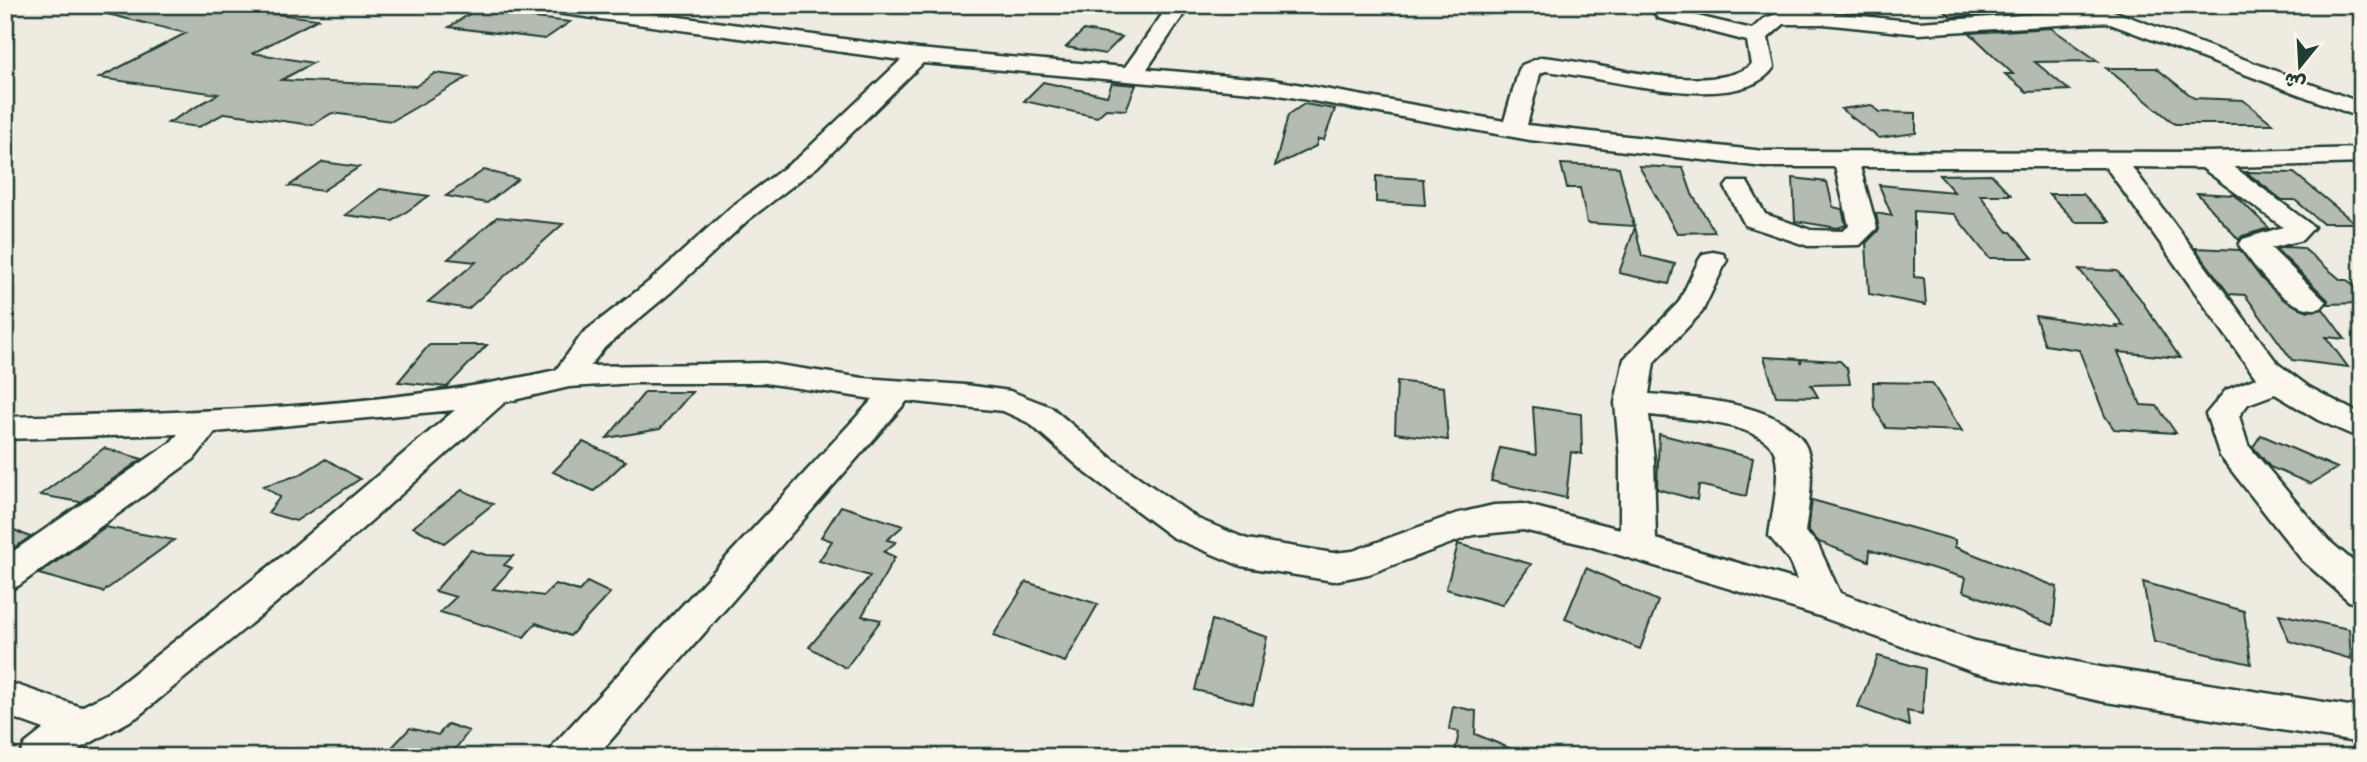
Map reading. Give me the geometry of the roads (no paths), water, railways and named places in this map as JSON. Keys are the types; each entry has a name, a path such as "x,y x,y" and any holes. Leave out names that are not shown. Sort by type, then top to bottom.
{"street":[{"path":"542,5 918,56 1261,85 1340,96 1514,130 1751,158 1846,161 2113,158 2208,160 2362,155"},
{"path":"684,26 711,5"},
{"path":"1132,74 1180,5"},
{"path":"1658,5 1665,14 1757,37"},
{"path":"2079,5 2362,111"},
{"path":"1757,37 1770,23 1781,18 1802,17 1919,29 2106,16"},
{"path":"1514,130 1530,70 1535,67 1555,65 1679,86 1703,86 1749,79 1759,74 1763,67 1757,37"},
{"path":"569,377 574,365 594,340 661,286 739,214 808,162 918,56"},
{"path":"2113,158 2149,214 2207,287 2256,359 2278,381 2362,428"},
{"path":"2208,160 2300,227 2292,234 2253,246 2292,288 2311,302"},
{"path":"1738,187 1754,219 1808,238 1850,239 1863,228 1846,161"},
{"path":"1638,548 1637,459 1631,403 1639,359 1692,306 1713,260"},
{"path":"5,428 202,422 494,394 569,377 743,372 898,391 988,398 1028,408 1053,423 1098,465 1185,528 1221,545 1269,559 1333,567 1356,564 1468,523 1494,518 1523,517 1826,603 1973,656 2036,671 2186,699 2362,726"},
{"path":"2278,381 2237,397 2222,414 2232,448 2315,550 2362,591"},
{"path":"569,757 898,391"},
{"path":"40,757 83,725 111,713 298,564 494,394"},
{"path":"1631,403 1744,418 1763,424 1780,436 1791,451 1787,536 1804,553 1826,603"},
{"path":"5,576 182,451 198,432 202,422"},
{"path":"5,698 83,725"}]}
